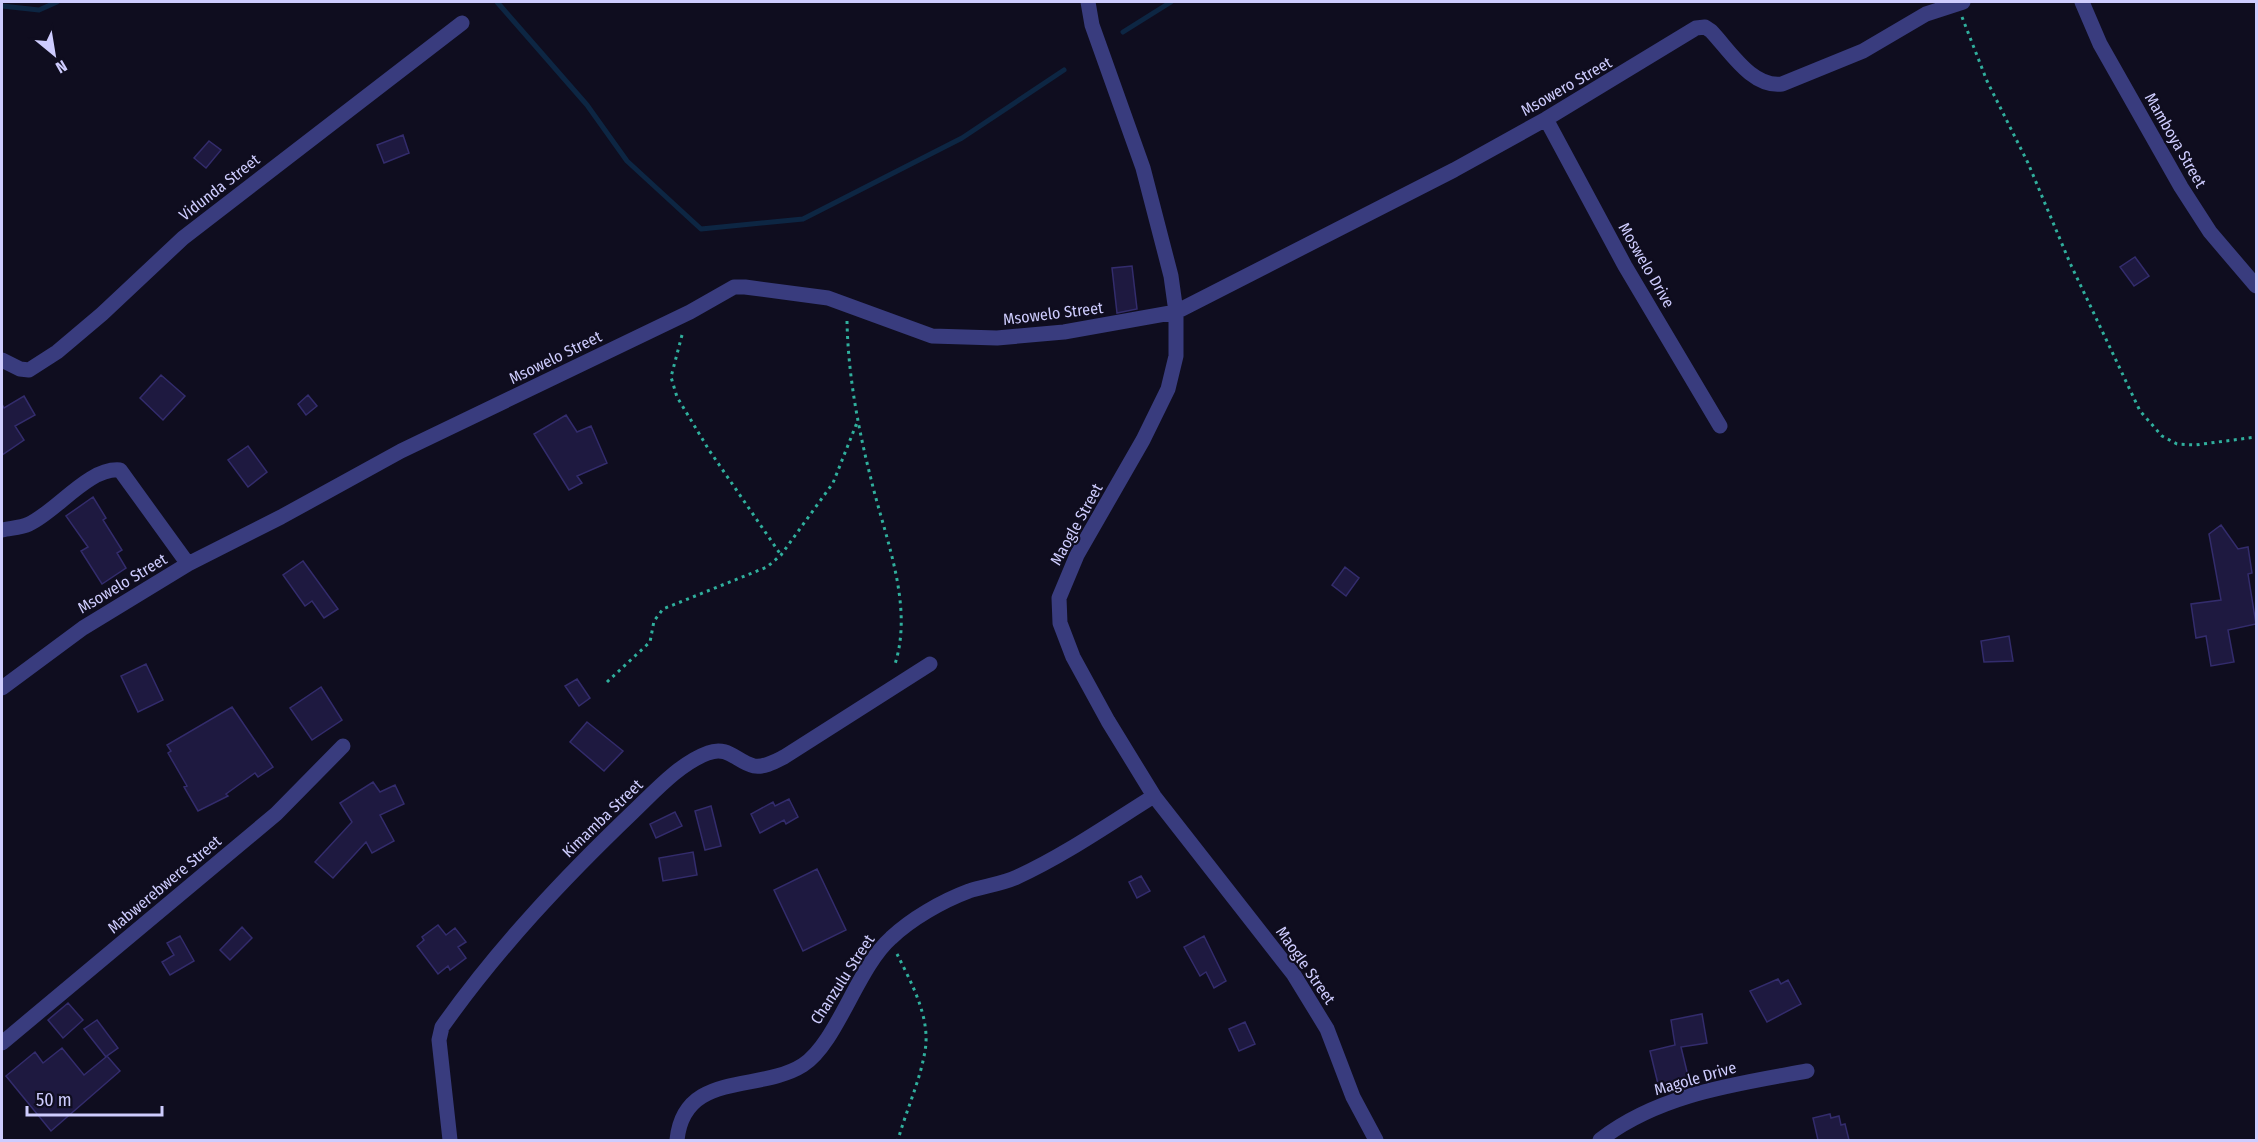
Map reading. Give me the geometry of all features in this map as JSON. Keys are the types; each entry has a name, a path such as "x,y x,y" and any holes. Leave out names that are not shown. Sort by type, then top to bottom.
{"street":[{"name":"Maogle Street","path":"1088,2 1092,25 1143,168 1172,276 1176,312 1176,356 1168,389 1105,510 1077,555 1059,598 1060,623 1073,657 1154,796 1294,975 1327,1029 1353,1097 1376,1140"},
{"name":"Mamboya Street","path":"2082,2 2100,44 2181,187 2210,232 2256,286"},
{"name":"Msowero Street","path":"1176,312 1362,218 1546,119 1696,28 1705,27 1711,31 1755,78 1769,86 1782,84 1863,51 1926,14 1960,3"},
{"name":"Vidunda Street","path":"2,360 20,369 29,370 57,352 102,314 183,238 462,23"},
{"name":"Moswelo Drive","path":"1546,119 1625,266 1720,426"},
{"name":"Msowelo Street","path":"2,688 83,628 188,564 281,517 401,450 690,312 734,287 828,298 846,306 858,307 932,336 997,338 1064,332 1176,312"},
{"path":"2,530 27,525 97,475 111,469 120,470 188,564"},
{"name":"Kimamba Street","path":"450,1140 439,1040 442,1027 520,927 584,860 657,790 707,753 720,750 754,766 766,765 784,757 930,664"},
{"name":"Mabwerebwere Street","path":"2,1043 276,814 343,746"},
{"name":"Chanzulu Street","path":"677,1140 686,1113 694,1101 707,1092 787,1073 805,1064 831,1031 858,983 889,939 940,905 968,892 1014,878 1060,855 1154,796"},
{"name":"Magole Drive","path":"1600,1140 1654,1108 1718,1087 1807,1071"}],"path":[{"path":"1960,3 1987,81 2028,163 2070,263 2140,411 2162,436 2177,444 2195,445 2256,437"},
{"path":"846,306 847,352 858,418 900,588 901,614 896,662 884,694"},
{"path":"690,312 674,356 670,377 677,397 704,442 781,555"},
{"path":"607,682 650,642 654,621 663,609 767,567 781,555 834,483 858,418"},
{"path":"889,939 915,991 924,1023 926,1050 898,1140"}],"building":[{"path":"403,135 409,153 384,163 377,145"},
{"path":"209,141 221,150 206,168 194,158"},
{"path":"2135,257 2149,276 2134,286 2120,267"},
{"path":"1132,266 1137,309 1117,313 1112,268"},
{"path":"161,375 185,396 163,420 140,398"},
{"path":"308,395 317,406 306,415 298,404"},
{"path":"24,396 35,415 15,426 24,440 2,455 2,404 4,408"},
{"path":"566,415 577,432 591,426 607,463 577,476 582,483 569,490 534,434"},
{"path":"248,446 267,472 248,487 228,460"},
{"path":"93,497 106,518 103,520 122,550 117,553 126,568 102,584 81,551 88,547 66,516"},
{"path":"2221,525 2238,549 2248,547 2252,573 2248,574 2256,624 2228,630 2234,662 2211,666 2206,636 2196,638 2191,604 2221,600 2209,534"},
{"path":"303,561 338,609 324,618 312,601 305,606 283,575"},
{"path":"1345,567 1359,578 1346,596 1332,585"},
{"path":"2009,636 2013,661 1984,662 1981,641"},
{"path":"146,664 163,700 138,712 121,676"},
{"path":"577,679 590,698 579,706 565,686"},
{"path":"321,687 342,720 312,740 290,708"},
{"path":"232,707 273,767 258,777 255,773 226,794 228,796 198,811 168,753 171,751 167,745"},
{"path":"587,722 623,751 604,771 570,742"},
{"path":"373,782 380,792 395,785 404,804 380,815 394,841 372,853 366,842 333,878 315,862 352,822 340,803"},
{"path":"789,799 798,817 786,824 784,820 760,833 751,814 773,802 775,806"},
{"path":"711,806 721,846 705,850 695,811"},
{"path":"675,812 682,826 656,838 650,824"},
{"path":"693,852 697,875 663,881 659,858"},
{"path":"817,869 846,930 803,951 774,890"},
{"path":"1141,876 1150,891 1137,898 1129,882"},
{"path":"438,925 446,935 455,928 466,942 458,947 466,958 450,970 448,966 438,974 417,946 424,940 422,937"},
{"path":"242,927 252,938 230,960 220,950"},
{"path":"180,936 194,961 170,975 162,962 174,955 167,943"},
{"path":"1204,936 1226,981 1214,988 1206,972 1200,976 1184,947"},
{"path":"1778,979 1781,984 1788,980 1801,1004 1767,1022 1750,991"},
{"path":"68,1003 83,1020 63,1038 48,1020"},
{"path":"1702,1014 1707,1043 1681,1047 1689,1080 1659,1088 1650,1051 1675,1045 1671,1020"},
{"path":"97,1020 118,1048 107,1056 120,1071 51,1131 6,1076 35,1052 43,1063 62,1048 84,1075 106,1057 84,1029"},
{"path":"1245,1022 1255,1044 1239,1051 1229,1029"},
{"path":"1830,1114 1831,1118 1839,1116 1841,1125 1845,1124 1849,1140 1818,1140 1813,1118"}],"waterway":[{"path":"2,6 39,10 57,2"},
{"path":"497,2 587,105 627,161 701,229 803,219 962,138 1064,70"},
{"path":"1123,32 1171,2"}]}
